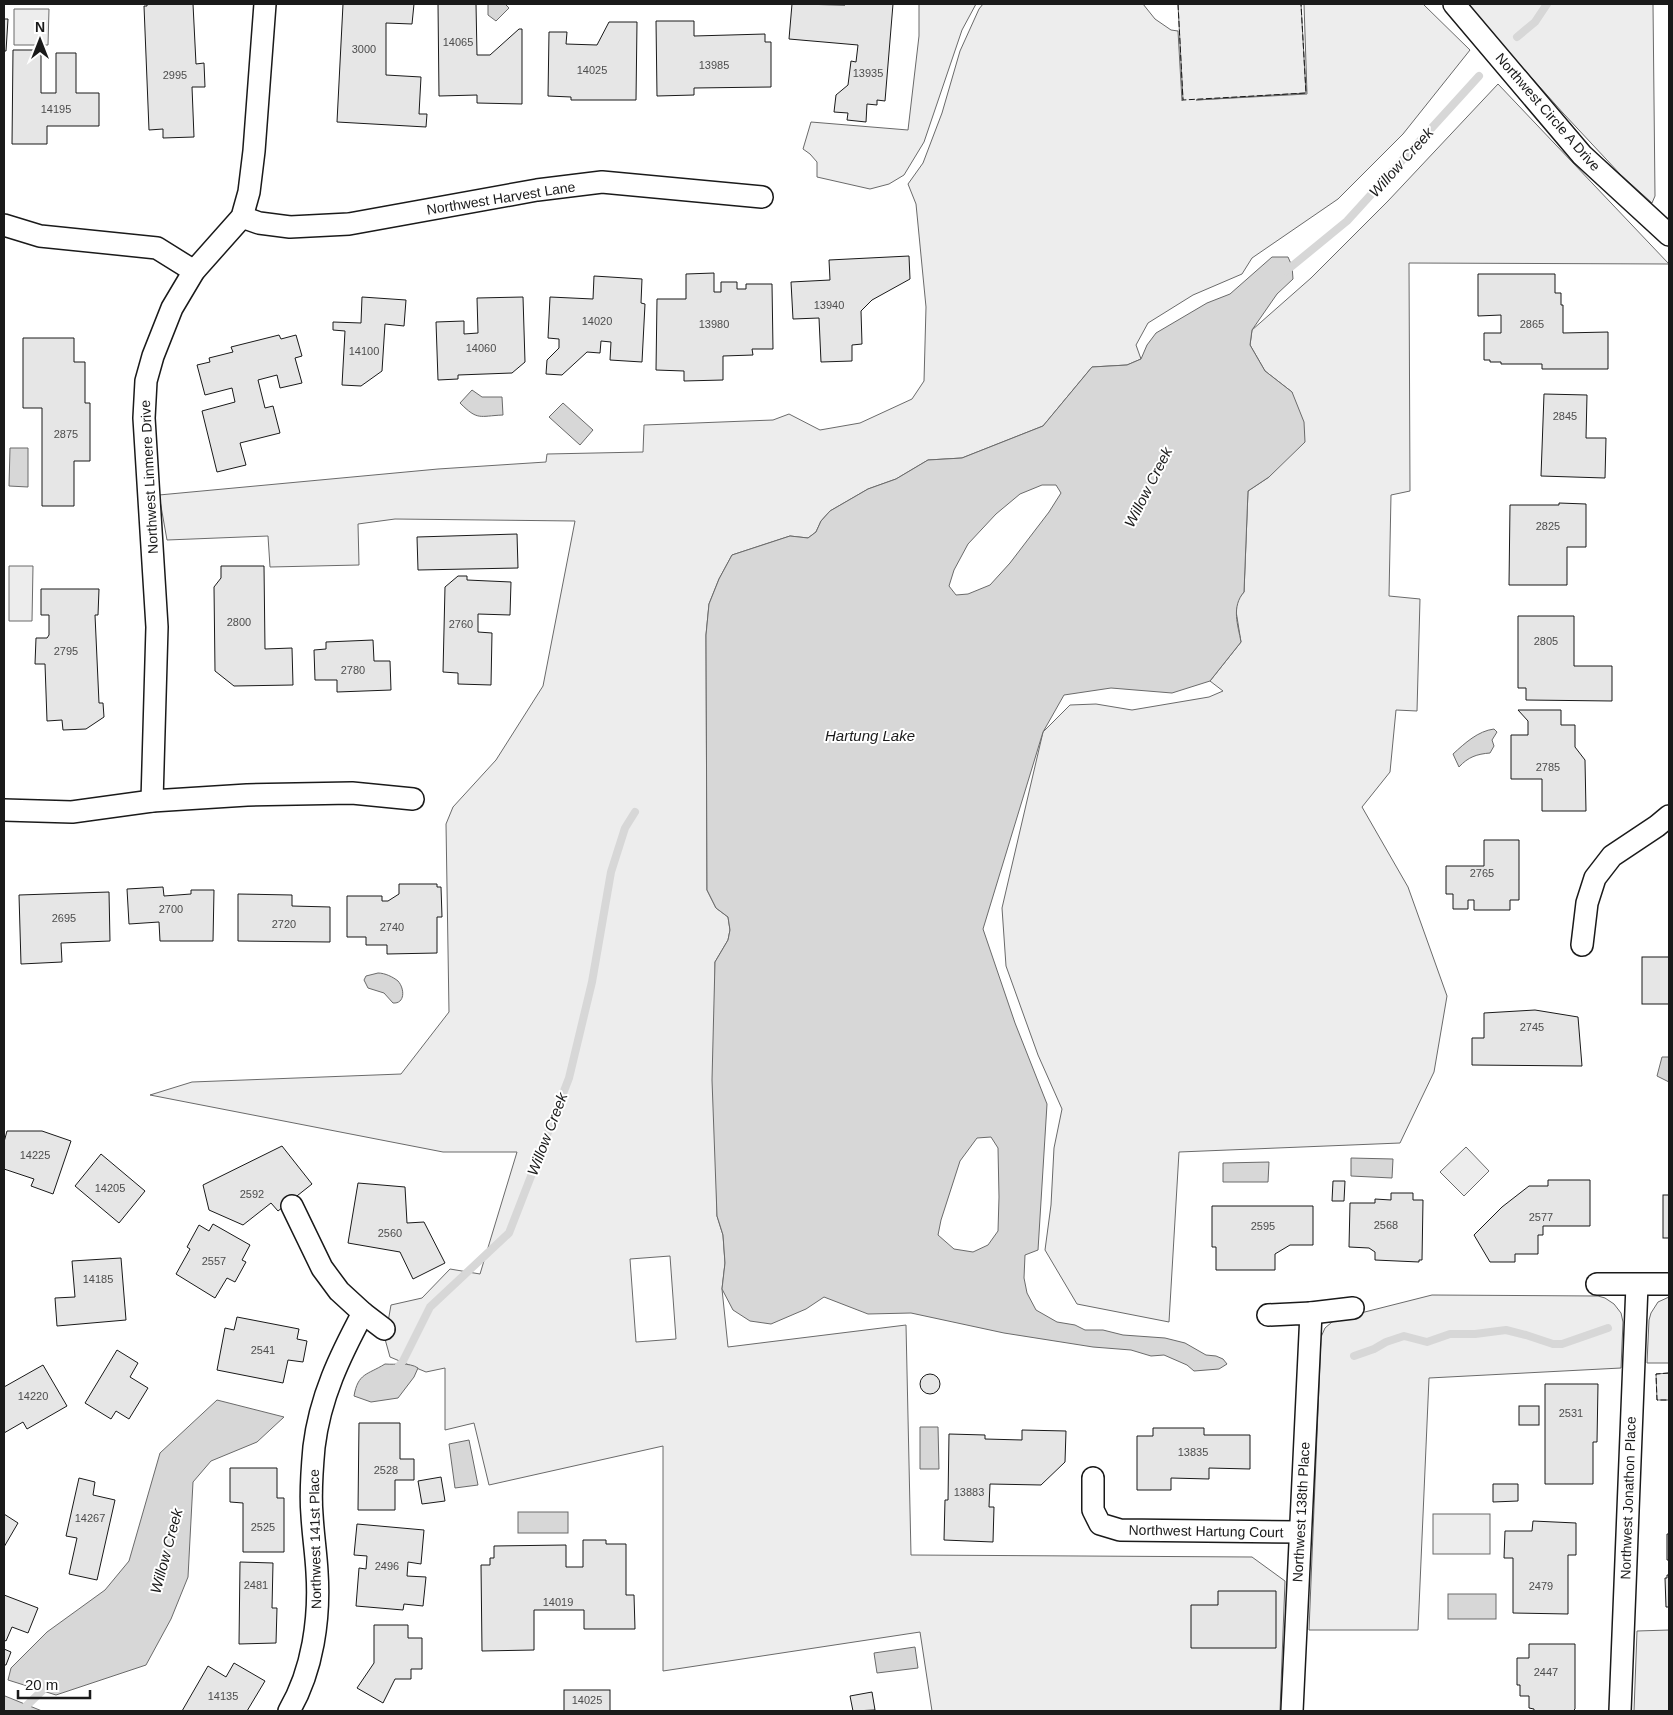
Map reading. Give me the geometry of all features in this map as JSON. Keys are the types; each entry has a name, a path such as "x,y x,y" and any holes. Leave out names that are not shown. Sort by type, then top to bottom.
{"street":[{"name":"Northwest Linmere Drive","path":"152,801 157,627 144,418 145,387 154,356 172,308 194,271 242,217 249,192 254,151 264,4"},
{"name":"Northwest Circle A Drive","path":"1454,4 1582,154 1669,235"},
{"name":"Northwest Harvest Lane","path":"242,217 259,223 290,227 349,224 537,190 602,182 762,197"},
{"path":"4,225 40,236 157,248 194,271"},
{"path":"4,810 72,812 152,801 247,795 352,793 413,799"},
{"path":"1582,944 1587,903 1595,878 1612,856 1669,816"},
{"path":"292,1206 322,1268 338,1291 384,1329"},
{"path":"1597,1284 1669,1284"},
{"name":"Northwest Jonathon Place","path":"1620,1711 1637,1285"},
{"path":"1268,1315 1311,1313 1353,1308"},
{"name":"Northwest 141st Place","path":"289,1711 306,1671 316,1631 318,1604 317,1572 312,1514 314,1446 322,1404 335,1366 363,1313"},
{"name":"Northwest 138th Place","path":"1292,1711 1311,1313"},
{"name":"Northwest Hartung Court","path":"1093,1478 1093,1510 1100,1524 1120,1530 1300,1532"}],"shaded area":[{"path":"919,4 976,4 962,30 924,142 904,175 889,184 870,189 817,177 817,162 803,149 811,122 908,130 919,36"},
{"path":"983,4 1143,4 1155,19 1171,30 1178,31 1182,101 1178,4 1301,4 1306,93 1196,100 1307,94 1304,4 1423,4 1470,50 1403,134 1338,199 1252,258 1242,274 1193,295 1148,323 1136,345 1141,359 1127,365 1092,367 1043,426 962,458 928,460 896,479 868,489 830,511 821,521 816,532 808,538 790,536 732,555 719,579 709,604 706,635 707,890 716,908 728,917 730,930 728,940 715,962 717,1216 723,1235 725,1263 722,1289 728,1347 906,1325 911,1555 1252,1557 1285,1581 1280,1711 932,1711 920,1632 663,1671 663,1446 489,1485 474,1423 445,1430 445,1368 426,1372 390,1357 385,1339 391,1305 422,1298 450,1269 480,1274 517,1152 443,1152 150,1095 192,1082 401,1074 449,1012 446,824 453,807 496,760 543,686 575,521 395,519 358,524 359,565 270,567 268,536 167,540 159,495 438,469 546,462 547,454 643,452 644,425 773,420 789,414 820,430 860,423 912,399 924,381 926,307 916,204 908,184 923,163 942,113 960,51","holes":["670,1256 676,1339 636,1342 630,1259"]},
{"path":"1466,4 1653,4 1655,196 1652,203 1620,174"},
{"path":"14,9 49,9 48,45 14,45"},
{"path":"1498,84 1669,264 1409,263 1410,491 1391,495 1389,596 1420,599 1417,711 1396,710 1390,772 1362,807 1408,887 1447,996 1434,1072 1400,1143 1179,1152 1169,1322 1077,1304 1045,1250 1051,1205 1054,1148 1062,1109 1038,1055 1006,966 1002,908 1043,732 1070,705 1096,704 1132,710 1209,697 1223,691 1210,681 1241,642 1236,611 1237,600 1244,592 1248,491 1269,477 1292,392 1265,371 1250,345 1252,330 1311,278 1388,201"},
{"path":"9,566 33,566 32,621 9,621"},
{"path":"1466,1147 1489,1171 1464,1196 1440,1172"},
{"path":"1432,1295 1598,1296 1605,1298 1614,1304 1621,1313 1623,1322 1621,1368 1429,1378 1418,1630 1309,1630 1321,1337 1325,1328 1341,1318"},
{"path":"1669,1297 1669,1363 1647,1363 1651,1313 1658,1302"},
{"path":"1669,1373 1669,1400 1657,1400 1656,1374"},
{"path":"1433,1514 1490,1514 1490,1554 1433,1554"},
{"path":"1669,1630 1669,1711 1634,1711 1637,1631"}],"water":[{"path":"488,4 505,4 509,8 496,21 488,15"},
{"name":"Hartung Lake","path":"1272,257 1288,257 1292,266 1293,279 1277,294 1252,330 1250,345 1265,371 1292,392 1304,422 1305,442 1269,477 1248,491 1244,592 1240,598 1237,610 1237,623 1241,642 1210,681 1172,693 1111,688 1064,695 1043,732 983,929 1015,1023 1047,1104 1038,1250 1025,1255 1024,1278 1027,1293 1036,1310 1057,1322 1075,1325 1085,1330 1103,1330 1123,1335 1165,1338 1185,1343 1206,1355 1223,1359 1227,1364 1219,1369 1194,1371 1187,1365 1164,1355 1151,1356 1131,1350 1093,1347 1004,1333 911,1313 868,1314 824,1297 806,1309 771,1324 750,1321 733,1310 722,1289 725,1263 723,1235 717,1216 712,1080 715,962 728,940 730,930 728,917 716,908 707,890 706,635 709,604 719,579 732,555 790,536 808,538 816,532 821,521 830,511 868,489 896,479 928,460 962,458 1043,426 1092,367 1127,365 1141,359 1147,345 1156,333 1207,303 1230,294","holes":["1042,485 1056,485 1061,493 1010,563 990,585 968,594 956,595 949,586 954,570 968,544 996,514 1020,494","991,1137 998,1148 998,1231 988,1245 973,1252 954,1249 938,1235 960,1161 977,1138"]},
{"path":"472,390 482,397 502,397 503,415 479,416 466,409 460,403"},
{"path":"563,403 593,430 580,445 549,417"},
{"path":"10,448 28,448 28,487 9,486"},
{"path":"1494,729 1497,732 1492,740 1494,746 1490,753 1473,757 1459,767 1453,754 1477,735"},
{"path":"378,973 398,981 403,992 400,1001 393,1003 384,993 368,988 364,980 366,976"},
{"path":"1662,1057 1669,1057 1669,1082 1657,1076"},
{"path":"1351,1158 1393,1159 1392,1178 1351,1176"},
{"path":"1269,1162 1268,1182 1223,1182 1223,1163"},
{"path":"385,1364 407,1364 418,1368 414,1377 398,1398 371,1402 354,1396 361,1379"},
{"path":"217,1400 284,1417 257,1442 211,1461 193,1482 188,1577 171,1619 146,1665 56,1695 8,1680 11,1668 47,1632 105,1590 129,1561 160,1453"},
{"path":"920,1427 938,1427 939,1469 920,1469"},
{"path":"469,1440 478,1485 455,1488 449,1444"},
{"path":"518,1512 568,1512 568,1533 518,1533"},
{"path":"1448,1594 1496,1594 1496,1619 1448,1619"},
{"path":"915,1647 918,1668 877,1673 874,1653"},
{"path":"5,1696 42,1711 4,1711"}],"building":[{"path":"147,4 193,4 196,64 204,63 205,87 192,87 194,137 163,138 163,129 149,130 144,6 147,6"},
{"path":"343,4 414,4 412,24 386,23 386,75 421,77 419,114 427,114 426,127 337,122"},
{"path":"438,4 476,4 477,55 490,55 519,29 522,29 522,104 477,103 477,95 439,96"},
{"path":"792,4 893,4 885,101 877,100 877,105 867,104 866,122 847,120 848,113 834,112 836,95 848,85 851,61 856,62 858,45 789,39"},
{"path":"4,19 8,19 6,51 4,51"},
{"path":"656,21 694,21 694,36 765,34 765,42 771,42 771,87 694,88 694,95 657,96"},
{"path":"609,22 637,22 636,100 571,100 571,97 548,96 549,32 567,32 566,44 597,45"},
{"path":"13,50 41,50 41,93 56,93 56,53 76,53 76,93 99,93 99,126 47,126 47,144 12,144"},
{"path":"909,256 910,279 872,300 861,311 862,344 852,345 852,361 821,362 819,318 793,319 791,282 830,280 829,260"},
{"path":"714,273 714,292 721,292 721,282 737,282 737,289 746,289 746,284 772,284 773,349 752,349 753,355 723,356 723,380 684,381 684,371 656,370 657,299 686,299 686,274"},
{"path":"1478,274 1555,274 1555,293 1561,293 1561,305 1563,305 1563,333 1608,332 1608,369 1542,369 1542,364 1501,364 1501,362 1484,360 1484,333 1501,333 1501,315 1478,316"},
{"path":"594,276 642,279 641,303 645,304 642,362 610,360 611,342 601,341 600,353 587,352 562,375 546,374 547,360 559,348 559,339 548,338 550,297 593,299"},
{"path":"362,297 406,300 404,326 385,324 382,371 361,386 342,385 345,331 333,330 333,322 361,323"},
{"path":"523,297 525,362 512,373 458,375 458,379 438,380 436,322 464,321 464,334 478,333 477,298"},
{"path":"279,335 281,339 296,335 302,356 295,358 302,383 280,388 277,375 258,380 265,408 273,406 280,433 240,443 246,465 217,472 202,411 235,402 232,388 205,395 197,365 210,362 209,358 233,352 231,347"},
{"path":"23,338 74,338 74,362 85,362 85,403 90,403 90,461 74,461 74,506 42,506 42,408 23,408"},
{"path":"1544,394 1587,395 1586,438 1606,438 1605,478 1541,476"},
{"path":"1559,503 1586,504 1586,547 1567,547 1567,585 1509,585 1510,505 1559,505"},
{"path":"517,534 518,568 418,570 417,537"},
{"path":"221,566 264,566 265,649 292,648 293,685 234,686 215,671 214,587 221,578"},
{"path":"458,576 467,576 467,580 511,582 510,615 478,614 478,632 492,633 491,685 458,684 458,673 443,672 445,587"},
{"path":"41,589 99,589 98,615 95,615 99,703 103,703 104,717 86,729 63,730 62,720 47,721 45,664 35,664 36,638 47,638 49,635 49,615 41,615"},
{"path":"1518,616 1574,616 1574,666 1612,666 1612,701 1526,700 1526,688 1518,688"},
{"path":"373,640 374,661 390,661 391,690 337,692 337,680 315,680 314,650 326,649 326,642"},
{"path":"1518,710 1561,710 1561,725 1575,725 1575,747 1585,760 1586,811 1542,811 1542,779 1511,779 1511,735 1528,735 1528,721"},
{"path":"1484,840 1519,840 1519,900 1510,900 1510,910 1474,910 1474,900 1468,900 1468,909 1453,909 1453,894 1446,894 1446,866 1484,866"},
{"path":"399,884 437,884 437,887 441,887 442,917 437,917 437,953 387,954 387,945 366,945 366,937 347,937 347,896 382,896 382,901 388,901 399,894"},
{"path":"163,887 164,896 191,894 191,890 214,890 213,941 160,941 159,922 129,924 127,889"},
{"path":"109,892 110,941 61,943 62,962 21,964 19,895"},
{"path":"238,894 292,895 292,906 330,907 330,942 238,941"},
{"path":"1642,957 1669,957 1669,1004 1642,1004"},
{"path":"1535,1010 1578,1017 1582,1066 1472,1065 1472,1038 1484,1038 1484,1013"},
{"path":"7,1131 42,1131 71,1141 53,1194 31,1186 34,1179 4,1169 4,1142"},
{"path":"282,1146 312,1184 278,1211 271,1203 243,1225 209,1210 203,1185"},
{"path":"101,1154 145,1191 119,1223 75,1186"},
{"path":"1548,1180 1590,1180 1590,1226 1543,1226 1543,1235 1538,1235 1538,1254 1515,1254 1515,1262 1490,1262 1474,1235 1502,1207 1529,1186 1548,1186"},
{"path":"1333,1181 1345,1181 1344,1201 1332,1201"},
{"path":"358,1183 405,1187 407,1223 424,1222 445,1263 413,1279 400,1252 348,1243"},
{"path":"1391,1193 1413,1193 1413,1200 1423,1200 1422,1260 1419,1260 1419,1262 1375,1260 1375,1252 1369,1248 1349,1247 1350,1203 1375,1203 1375,1199 1391,1200"},
{"path":"1663,1195 1669,1195 1669,1238 1663,1238"},
{"path":"1212,1206 1313,1206 1313,1245 1290,1245 1275,1254 1275,1270 1216,1270 1216,1247 1212,1247"},
{"path":"213,1224 250,1245 242,1260 246,1262 235,1282 227,1278 215,1298 176,1274 190,1249 187,1247 199,1225 209,1231"},
{"path":"121,1258 126,1320 57,1326 55,1298 75,1297 72,1261"},
{"path":"237,1317 299,1329 297,1339 307,1341 303,1362 288,1360 283,1383 217,1370 225,1328 234,1330"},
{"path":"117,1350 138,1363 130,1377 148,1388 129,1419 116,1411 111,1419 85,1403"},
{"path":"43,1365 67,1406 27,1429 23,1422 4,1433 4,1387"},
{"path":"930,1374 937,1377 940,1384 937,1391 930,1394 923,1391 920,1384 923,1377"},
{"path":"1545,1384 1598,1384 1597,1442 1593,1442 1593,1484 1545,1484"},
{"path":"1519,1406 1539,1406 1539,1425 1519,1425"},
{"path":"359,1423 400,1423 400,1459 414,1459 414,1480 395,1480 395,1510 358,1510"},
{"path":"1153,1428 1204,1428 1204,1435 1250,1435 1250,1469 1209,1468 1209,1479 1171,1478 1171,1490 1137,1490 1137,1436 1153,1436"},
{"path":"1022,1430 1066,1431 1065,1462 1041,1485 990,1484 989,1507 994,1507 993,1542 944,1540 945,1500 948,1500 949,1434 985,1435 985,1439 1022,1440"},
{"path":"230,1468 277,1468 277,1498 284,1498 284,1552 243,1552 243,1503 230,1502"},
{"path":"441,1477 445,1501 422,1504 418,1481"},
{"path":"79,1478 95,1482 93,1495 115,1500 97,1580 69,1574 77,1538 66,1536"},
{"path":"1493,1484 1518,1484 1518,1501 1493,1502"},
{"path":"4,1514 18,1523 4,1547"},
{"path":"1533,1521 1576,1523 1576,1555 1568,1555 1568,1614 1513,1613 1513,1558 1504,1558 1505,1531 1532,1531"},
{"path":"357,1524 424,1530 421,1564 408,1562 407,1576 426,1577 423,1606 404,1604 403,1610 356,1606 359,1568 366,1569 367,1556 354,1555"},
{"path":"1667,1534 1669,1534 1669,1560 1667,1560"},
{"path":"583,1540 606,1540 606,1544 626,1544 626,1595 634,1595 635,1629 584,1629 584,1610 534,1610 534,1650 482,1651 481,1565 490,1565 490,1558 494,1558 494,1546 566,1545 566,1567 583,1567"},
{"path":"240,1562 273,1563 272,1608 277,1608 276,1643 239,1644"},
{"path":"1667,1575 1669,1575 1669,1607 1666,1607 1665,1578 1667,1578"},
{"path":"1218,1591 1276,1591 1276,1648 1191,1648 1191,1605 1218,1605"},
{"path":"4,1595 38,1608 28,1633 12,1627 6,1641 4,1640"},
{"path":"374,1625 408,1625 408,1638 422,1638 422,1669 411,1669 411,1679 395,1679 383,1703 357,1688 374,1663"},
{"path":"1529,1644 1575,1644 1575,1709 1573,1711 1534,1711 1534,1709 1529,1708 1529,1696 1520,1696 1520,1685 1517,1685 1517,1658 1529,1658"},
{"path":"4,1649 11,1652 6,1665 4,1665"},
{"path":"234,1663 265,1681 247,1711 182,1711 208,1666 226,1677"},
{"path":"564,1690 610,1690 610,1711 564,1711"},
{"path":"872,1692 875,1710 853,1711 850,1696"}],"waterway":[{"name":"Willow Creek","path":"1517,37 1535,22 1547,4"},
{"name":"Willow Creek","path":"1286,271 1347,221 1479,76"},
{"name":"Willow Creek","path":"393,1373 403,1361 430,1307 509,1233 569,1078 592,982 611,872 625,828 635,812"},
{"path":"1354,1356 1404,1336 1427,1342 1450,1334 1475,1334 1506,1330 1553,1344 1562,1344 1608,1328"},
{"name":"Willow Creek","path":"21,1711 48,1685"}],"fence":[{"path":"1178,4 1183,100 1306,93 1301,4"},
{"path":"1669,1373 1656,1374 1657,1400 1669,1400"}]}
